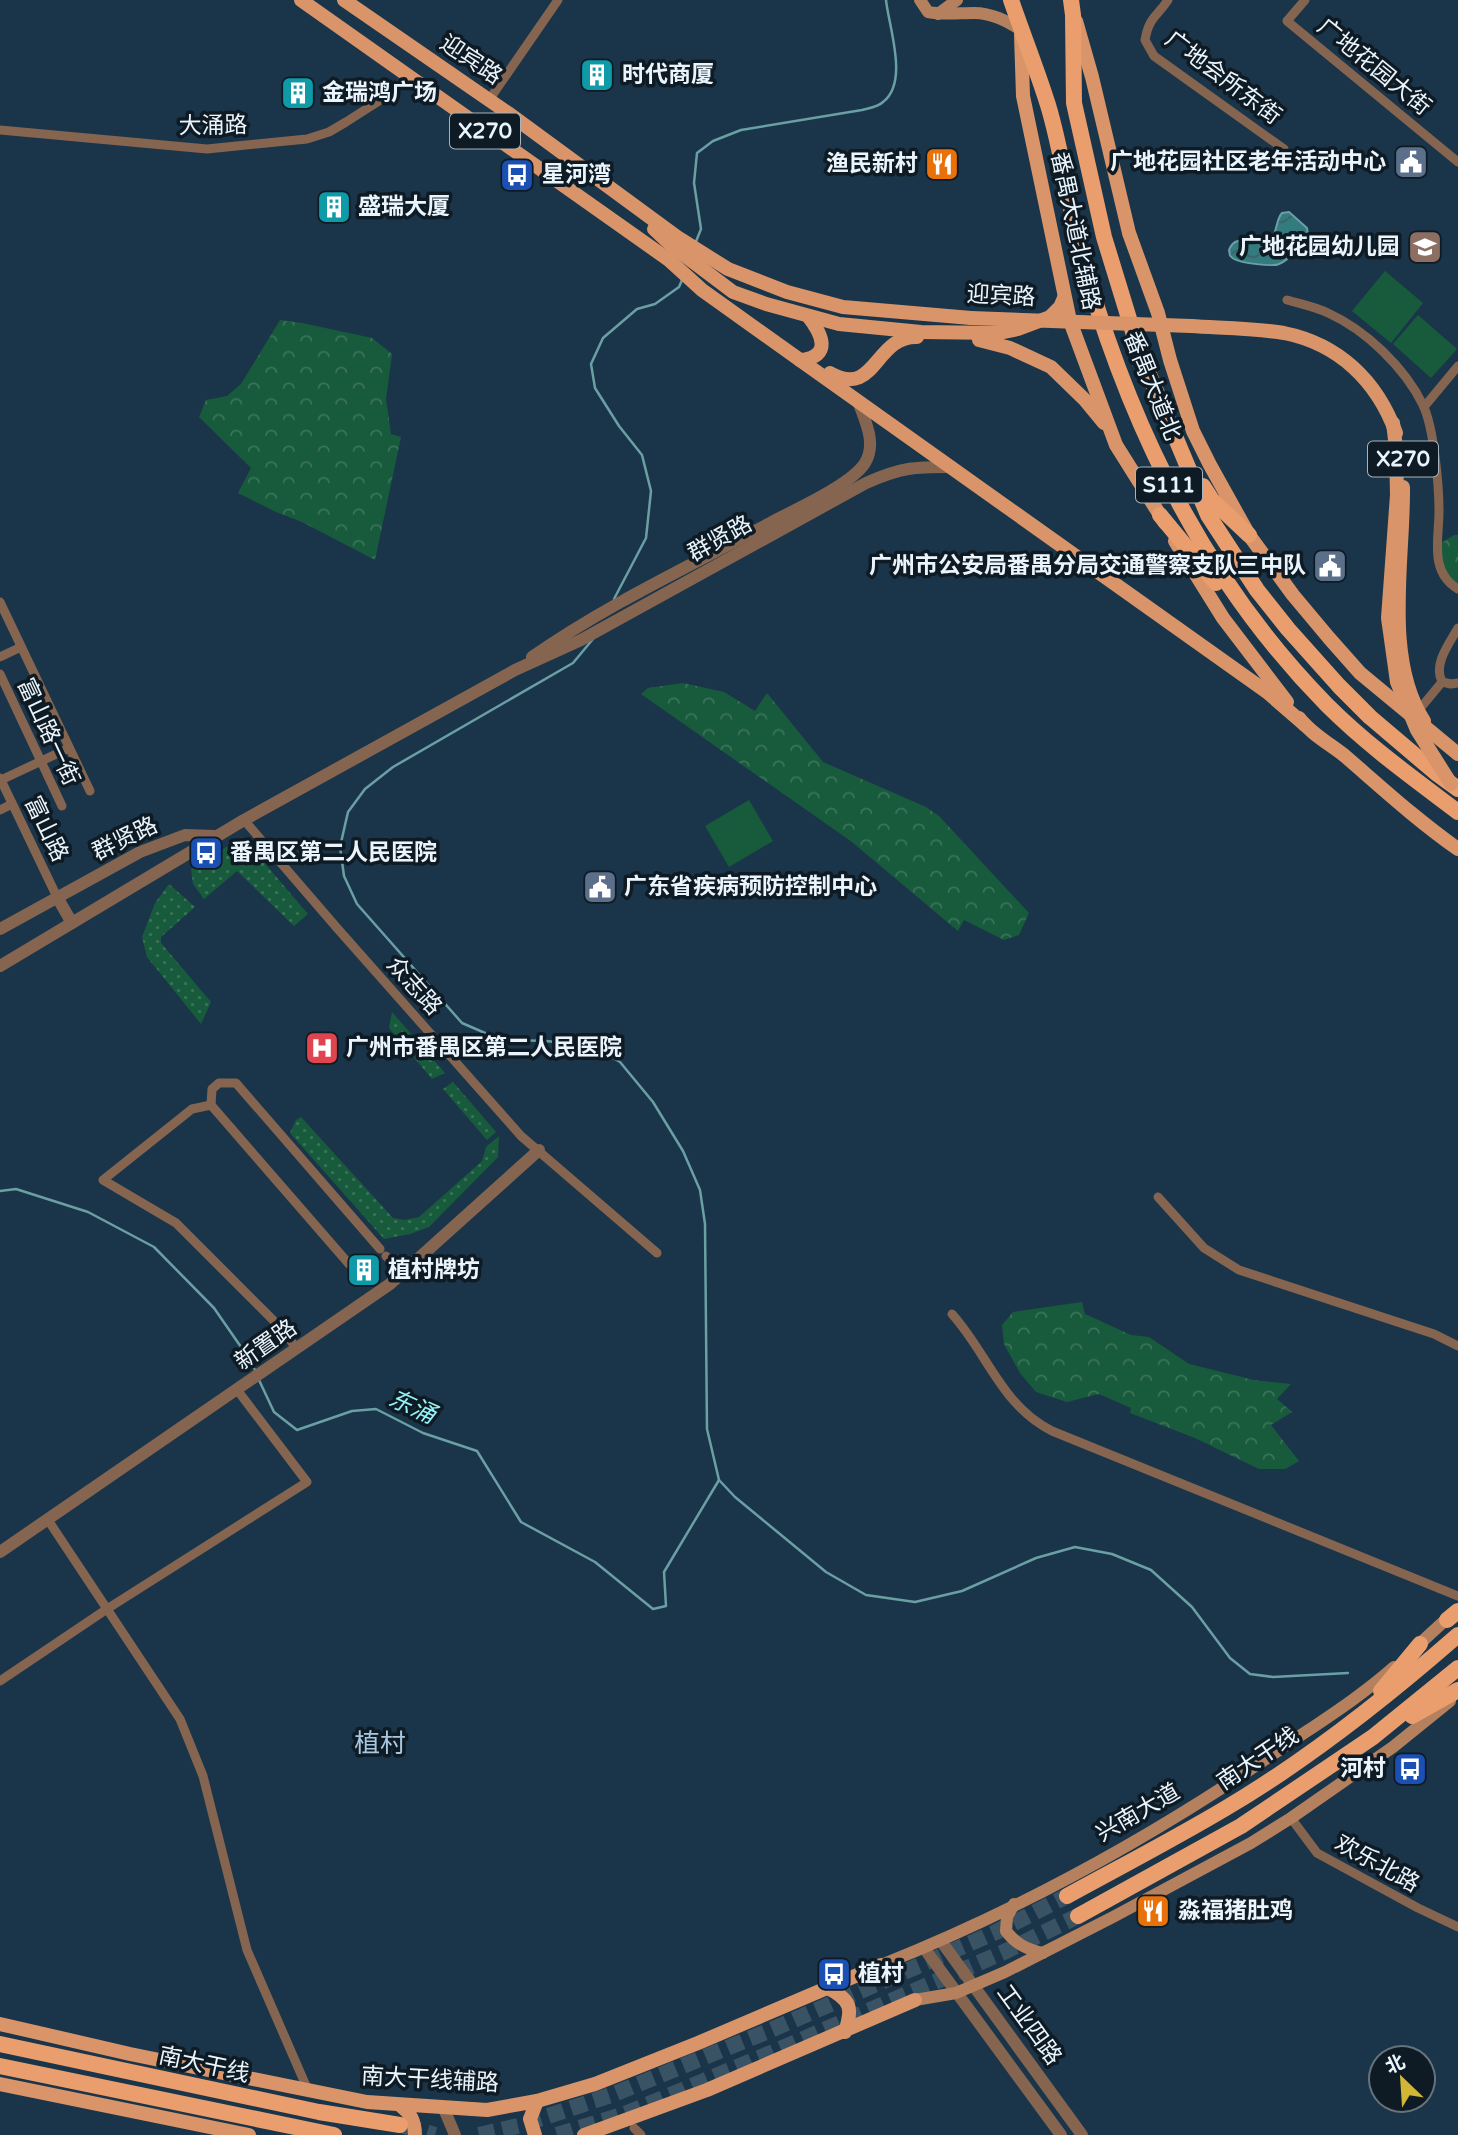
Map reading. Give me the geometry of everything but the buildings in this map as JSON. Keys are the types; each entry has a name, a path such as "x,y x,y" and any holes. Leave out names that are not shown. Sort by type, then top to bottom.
{"highway":[{"name":"番禺大道北","path":"1011,0 1048,106 1086,274 1143,428 1177,502 1230,589 1272,644 1327,705 1395,764 1458,812"},
{"name":"番禺大道北","path":"1072,7 1074,103 1104,237 1131,327 1152,384 1208,514 1237,561 1280,619 1319,663 1370,717 1455,786"},
{"path":"1056,142 1082,137"},
{"path":"1182,453 1212,500 1249,535"},
{"path":"1160,514 1231,603 1272,644"},
{"name":"南大干线","path":"1067,1896 1228,1807 1304,1757 1458,1635"},
{"path":"1360,1715 1420,1644"},
{"name":"南大干线","path":"1078,1916 1241,1826 1373,1737 1458,1668"},
{"path":"1373,1737 1458,1692"},
{"name":"南大干线","path":"0,2043 318,2112 400,2125"},
{"name":"南大干线","path":"0,2066 334,2135"}],"main road":[{"name":"迎宾路","path":"301,0 409,76 673,248 711,267 814,301 867,310 971,318 1191,326 1283,333 1307,339 1352,364 1387,409 1399,440 1403,462 1404,528 1399,588 1399,634 1406,678 1418,711 1431,731"},
{"name":"迎宾路","path":"344,0 593,175 673,248 702,290 1267,692 1305,725"},
{"path":"920,0 928,12 977,12 1004,19 1021,30"},
{"path":"938,14 957,0"},
{"path":"1082,0 1072,7 1092,77 1129,233 1158,313 1192,431 1249,535 1293,595 1360,673 1458,754"},
{"name":"番禺大道北辅路","path":"1021,30 1023,96 1070,321 1116,445 1160,514 1195,577 1305,725 1400,805 1458,849"},
{"path":"711,267 733,292 766,304 839,324 897,330 988,334 1018,329 1050,317 1065,298"},
{"path":"800,360 815,355 823,342 821,334 808,316"},
{"path":"818,373 830,373 843,380 858,378 870,371 895,342 908,337 974,339 996,343 1051,368 1101,418 1116,445"},
{"path":"1393,423 1397,495 1388,618 1397,682 1417,730 1455,786"},
{"name":"兴南大道","path":"881,1965 941,1941 1153,1831 1241,1776 1374,1685 1454,1613"},
{"path":"584,2135 707,2090 915,2000 956,1993 1043,1953 1228,1855 1291,1818 1393,1746 1458,1692"},
{"path":"1014,1904 1007,1917 1006,1931 1015,1942 1043,1953"},
{"name":"南大干线辅路","path":"0,2024 130,2054 367,2102 487,2110 537,2101 626,2072 881,1965"},
{"path":"828,1988 842,1996 849,2006 850,2016 845,2032"},
{"path":"0,2084 249,2135"},
{"path":"535,2135 530,2119 537,2101"},
{"path":"401,2106 411,2115 415,2135"}],"street":[{"path":"489,100 558,0"},
{"name":"广地会所东街","path":"1168,0 1147,24 1145,40 1154,56 1284,149"},
{"name":"广地花园大街","path":"1305,0 1287,21 1458,162"},
{"name":"大涌路","path":"0,130 207,149 307,139 329,132 346,122 382,99 409,76"},
{"path":"1287,300 1328,312 1363,332 1389,357 1424,407 1433,442 1439,511 1437,561 1448,583 1458,589"},
{"path":"1424,407 1458,366"},
{"name":"群贤路","path":"0,966 215,836 579,634 637,595 852,476 863,466 870,447 867,427 858,401"},
{"name":"群贤路","path":"579,634 627,615 866,482 917,466 952,467"},
{"path":"0,602 90,792"},
{"path":"1442,682 1438,666 1458,628"},
{"path":"0,657 21,647"},
{"name":"富山路一街","path":"0,674 62,806"},
{"path":"1418,711 1442,682"},
{"path":"1442,682 1458,683"},
{"path":"0,779 69,748"},
{"name":"富山路","path":"0,779 57,897"},
{"path":"0,810 12,804"},
{"name":"众志路","path":"244,820 521,1136 657,1253"},
{"name":"群贤路","path":"0,929 140,852 185,835 215,836"},
{"path":"57,897 72,923"},
{"path":"349,1264 211,1105 212,1088 219,1083 236,1083 402,1273"},
{"path":"211,1105 191,1109 103,1180 176,1223 282,1329 297,1349"},
{"name":"新置路","path":"0,1552 390,1284 539,1150"},
{"path":"1158,1196 1203,1248 1239,1270 1434,1334 1458,1346"},
{"path":"952,1314 967,1331 998,1382 1034,1421 1052,1431 1458,1596"},
{"path":"0,1681 107,1609 307,1482 237,1391"},
{"path":"48,1520 180,1719 203,1776 247,1950 307,2088"},
{"name":"欢乐北路","path":"1291,1818 1317,1853 1458,1927"},
{"name":"工业四路","path":"941,1941 1082,2135"},
{"name":"工业四路","path":"924,1948 1060,2135"},
{"path":"1048,2118 1062,2108"},
{"path":"444,2109 455,2135"}],"green space":[{"path":"1385,271 1423,303 1391,343 1352,311"},
{"path":"1418,315 1457,349 1431,378 1393,344"},
{"path":"280,320 372,338 392,354 386,399 391,434 401,437 375,560 238,493 251,468 199,417 206,400 227,396 241,384"},
{"path":"1458,535 1458,584 1446,572 1441,543"},
{"path":"683,683 724,692 755,711 767,693 823,762 926,807 939,816 1029,913 1019,935 1004,940 964,920 958,931 852,842 641,694 648,688"},
{"path":"749,800 773,841 729,867 705,826"},
{"path":"242,837 308,914 294,926 237,871 204,899 193,884 191,869"},
{"path":"169,884 195,907 161,937 161,943 211,1002 201,1024 147,957 142,937 155,903"},
{"path":"392,1012 445,1073 432,1079 389,1028"},
{"path":"453,1082 496,1132 487,1140 443,1089"},
{"path":"301,1117 393,1218 405,1220 419,1217 482,1161 486,1147 499,1136 498,1157 429,1227 384,1239 290,1133 296,1120"},
{"path":"1082,1302 1085,1314 1131,1335 1149,1337 1189,1364 1254,1380 1291,1384 1277,1399 1292,1412 1271,1425 1299,1461 1285,1469 1259,1469 1195,1438 1130,1413 1131,1408 1099,1394 1067,1402 1036,1392 1020,1373 1004,1344 1002,1325 1013,1312"}],"water":[{"path":"1289,212 1307,228 1308,236 1287,259 1276,265 1264,265 1243,262 1230,256 1229,250 1237,241 1259,244 1270,240 1282,213"}],"waterway":[{"path":"695,244 701,229 694,183 697,153 713,141 741,130 862,110 881,104 891,93 896,68 886,0"},
{"path":"614,599 646,538 651,491 642,455 619,426 595,388 591,364 603,338 637,309 655,304 679,287 682,280"},
{"path":"593,639 573,663 393,767 365,789 348,812 340,847 344,876 357,904 462,1023 492,1036 514,1040 592,1046 620,1062 653,1102 683,1151 700,1190 705,1224 707,1429 719,1480 735,1497 826,1572 866,1595 915,1602 962,1591 1036,1558 1075,1547 1112,1554 1151,1570 1192,1607 1230,1658 1250,1674 1273,1677 1348,1673"},
{"name":"东涌","path":"0,1191 16,1189 88,1212 154,1247 214,1308 255,1370"},
{"name":"东涌","path":"259,1380 274,1412 297,1430 352,1411 376,1409 423,1433 477,1451 521,1522 595,1562 653,1609 666,1606 664,1572 719,1480"}],"tunnel":[{"path":"479,2135 518,2126 614,2094 766,2032 996,1932 1067,1896"},
{"path":"557,2135 625,2114 771,2053 1004,1952 1078,1916"},
{"path":"404,2126 435,2135"}],"place":[{"name":"时代商厦","path":"597,75"},
{"name":"金瑞鸿广场","path":"298,93"},
{"name":"广地花园社区老年活动中心","path":"1411,162"},
{"name":"渔民新村","path":"942,164"},
{"name":"星河湾","path":"517,175"},
{"name":"盛瑞大厦","path":"334,207"},
{"name":"广地花园幼儿园","path":"1425,247"},
{"name":"广州市公安局番禺分局交通警察支队三中队","path":"1330,566"},
{"name":"番禺区第二人民医院","path":"206,853"},
{"name":"广东省疾病预防控制中心","path":"600,887"},
{"name":"广州市番禺区第二人民医院","path":"322,1048"},
{"name":"植村牌坊","path":"364,1270"},
{"name":"河村","path":"1410,1769"},
{"name":"淼福猪肚鸡","path":"1153,1911"},
{"name":"植村","path":"834,1974"}],"district":[{"name":"植村","path":"380,1743"}]}
